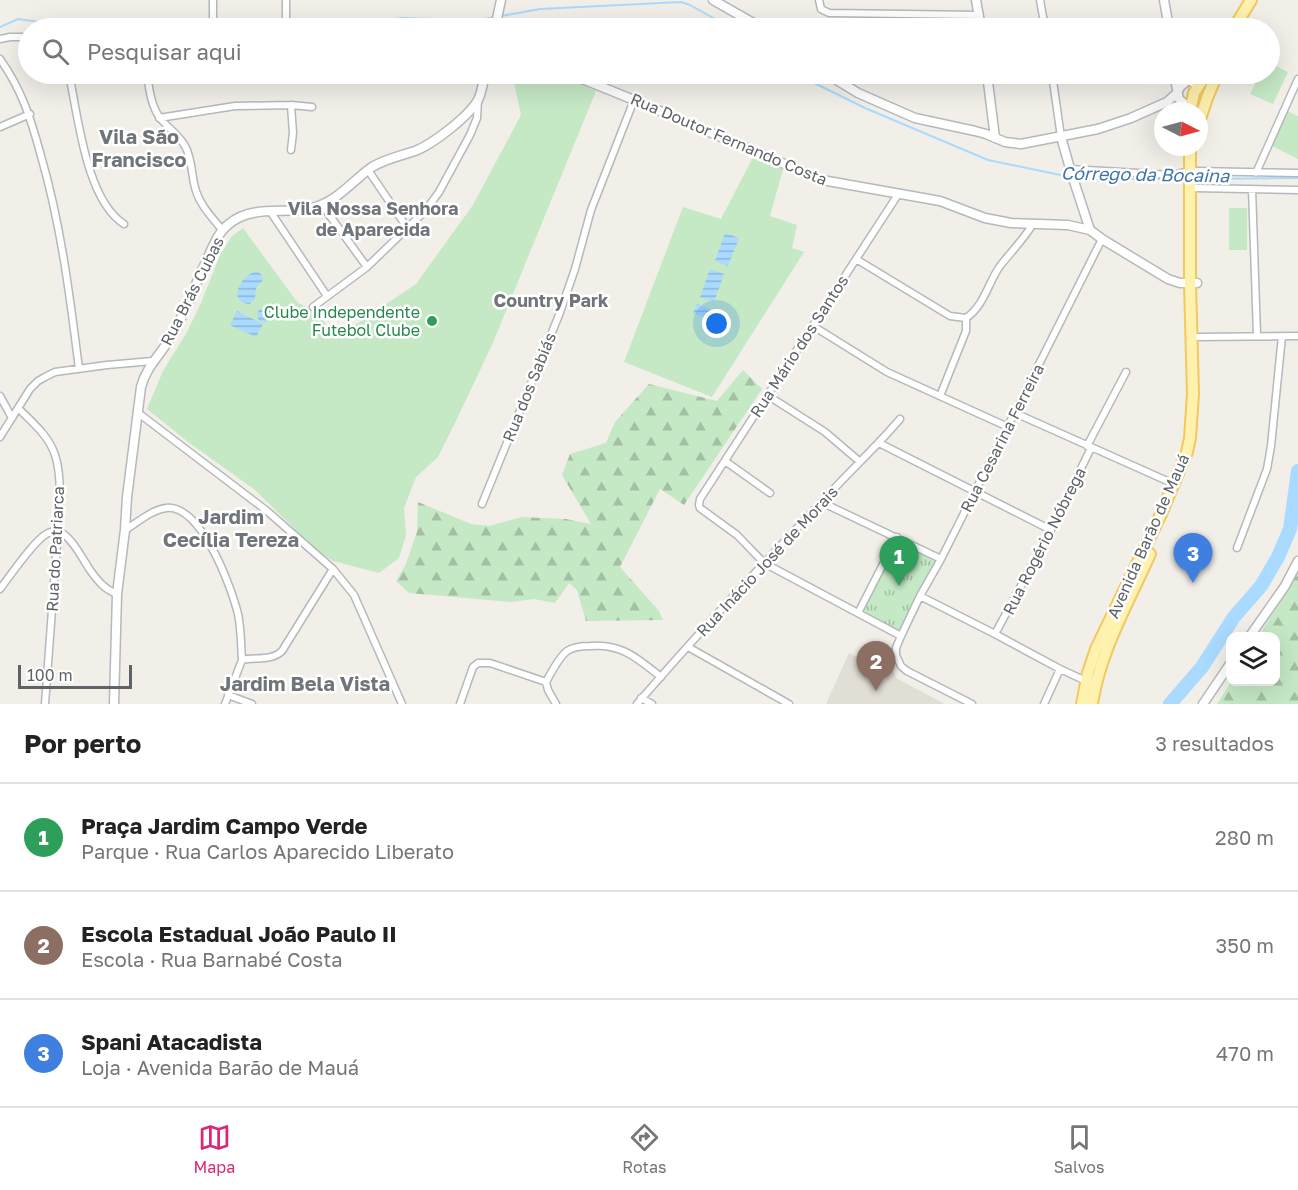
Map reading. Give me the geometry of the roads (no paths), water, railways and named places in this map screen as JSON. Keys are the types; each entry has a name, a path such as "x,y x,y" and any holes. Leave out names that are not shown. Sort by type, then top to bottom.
{"main road":[{"path":"1240,18 1251,0"},
{"path":"1247,18 1257,0"},
{"path":"1206,102 1213,84"},
{"path":"1199,85 1202,96 1199,102"},
{"name":"Avenida Barão de Mauá","path":"1082,704 1088,673 1096,649 1152,534 1187,452 1193,394 1194,188 1191,156"},
{"name":"Avenida Barão de Mauá","path":"1193,173 1195,156"},
{"name":"Avenida Barão de Mauá","path":"1092,704 1096,680 1107,648 1179,490 1196,436 1200,394 1194,283"}],"street":[{"path":"213,0 213,18"},
{"path":"286,0 286,18"},
{"path":"497,18 501,0"},
{"path":"713,0 744,18"},
{"path":"975,0 979,18"},
{"path":"1040,0 1043,18"},
{"path":"1164,0 1167,18"},
{"path":"819,1 821,9 829,13 978,15"},
{"path":"0,39 18,37"},
{"path":"0,59 23,96 30,114 53,201 71,300 80,369"},
{"path":"1256,173 1298,79"},
{"path":"71,84 91,173 98,193 116,219 124,224"},
{"path":"148,84 159,118 182,140 186,147 199,199 222,230"},
{"name":"Rua Brás Cubas","path":"114,704 117,594 137,412 143,379 175,330 222,230 247,214 300,210 322,205 381,162 428,145 458,121 478,100 482,84"},
{"name":"Rua Doutor Fernando Costa","path":"595,84 822,180 939,201 985,218 1011,223 1068,225 1090,230 1168,279 1180,283 1194,283"},
{"path":"843,84 858,93 915,118 975,130 1005,142 1021,144 1098,129 1131,118 1167,102 1183,84"},
{"path":"988,84 995,138"},
{"path":"1053,84 1061,137 1090,230"},
{"path":"1176,84 1182,102"},
{"path":"313,307 367,267 426,210 439,192 475,125 478,100"},
{"name":"Rua dos Sabiás","path":"482,504 559,315 591,210 634,100"},
{"path":"291,105 294,134 291,150"},
{"path":"159,118 235,106 312,107"},
{"path":"0,128 30,114"},
{"path":"368,170 408,229"},
{"path":"1070,170 1173,175 1298,173"},
{"path":"1194,188 1298,190"},
{"path":"1252,189 1257,335"},
{"name":"Rua Mário dos Santos","path":"764,563 737,535 700,508 700,499 898,193"},
{"path":"322,205 367,267"},
{"path":"270,211 327,296"},
{"path":"1068,225 1084,213"},
{"path":"856,259 950,316 966,318 974,313 994,275 1033,224"},
{"name":"Rua Cesarina Ferreira","path":"901,636 1102,239"},
{"path":"940,396 966,331 966,318"},
{"path":"813,326 887,372 1008,427"},
{"path":"1238,548 1267,469 1282,336"},
{"path":"1198,337 1298,336"},
{"path":"0,437 30,389 38,381 55,372 153,361"},
{"name":"Rua Rogério Nóbrega","path":"995,634 1051,530 1126,372"},
{"path":"767,395 825,432 860,461"},
{"path":"0,396 12,418"},
{"name":"Rua do Patriarca","path":"18,408 51,444 58,469 58,532 45,704"},
{"path":"137,412 260,506 333,569 354,596 402,704"},
{"path":"1015,413 1174,484"},
{"name":"Rua Inácio José de Morais","path":"639,701 764,563 900,419"},
{"path":"879,443 1051,530"},
{"path":"725,461 770,493"},
{"path":"822,502 941,559"},
{"path":"125,530 152,513 165,508 178,509 191,519 204,534 224,572 238,614 243,660 225,704"},
{"path":"0,589 37,542 51,532 58,532 67,538 101,584 107,590 117,594"},
{"path":"858,613 897,537"},
{"path":"1253,632 1285,586 1298,561"},
{"path":"764,563 901,636 896,648 901,666 972,704"},
{"path":"243,660 279,655 333,569"},
{"path":"920,596 1086,681"},
{"path":"556,704 546,682 567,651 582,647 596,645 620,648 661,677"},
{"path":"688,647 789,704"},
{"path":"460,704 473,667 478,663 490,663 546,682"},
{"path":"1044,704 1060,669"},
{"path":"1203,704 1226,670"},
{"path":"228,695 252,704"},
{"path":"639,701 652,704"}],"water":[{"path":"725,233 739,238 728,266 715,261"},
{"path":"710,269 724,274 714,302 700,297"},
{"path":"257,271 262,275 263,280 256,288 255,298 250,304 243,303 237,295 238,289 245,278"},
{"path":"697,304 711,309 708,319 693,313"},
{"path":"261,308 267,308 271,315 267,322 261,322 257,318 257,312"},
{"path":"237,311 263,324 256,337 230,325"}],"waterway":[{"name":"Córrego da Bocaina","path":"501,16 540,9 681,2 713,18"},
{"name":"Córrego da Bocaina","path":"490,18 495,17"},
{"name":"Córrego da Bocaina","path":"0,27 18,19"},
{"name":"Córrego da Bocaina","path":"816,84 865,108 988,160 1070,177"},
{"name":"Córrego da Bocaina","path":"1076,177 1083,179 1187,179"},
{"name":"Córrego da Bocaina","path":"1193,179 1298,178"},
{"path":"1170,704 1202,667 1234,617 1261,586 1278,557 1290,529 1298,471"}],"place":[{"name":"Clube Independente Futebol Clube","path":"432,321"},
{"name":"Spani Atacadista","path":"1193,583"},
{"name":"Praça Jardim Campo Verde","path":"899,586"},
{"name":"Escola Estadual João Paulo II","path":"876,691"}],"district":[{"name":"Vila São Francisco","path":"139,148"},
{"name":"Vila Nossa Senhora de Aparecida","path":"373,219"},
{"name":"Country Park","path":"551,301"},
{"name":"Jardim Cecília Tereza","path":"231,528"},
{"name":"Jardim Bela Vista","path":"305,684"}]}
